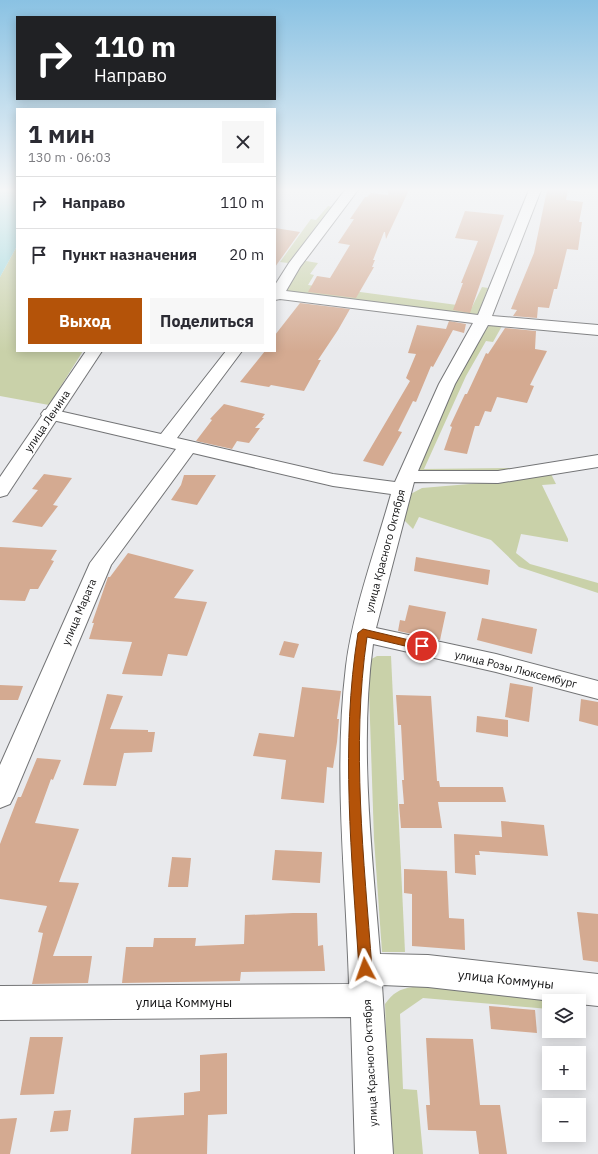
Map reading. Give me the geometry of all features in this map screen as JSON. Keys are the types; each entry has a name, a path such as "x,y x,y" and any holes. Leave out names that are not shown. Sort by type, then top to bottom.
{"street":[{"path":"307,244 287,267 276,295 483,320 598,330"},
{"name":"улица Красного Октября","path":"374,1154 366,985 354,803 355,708 358,666 363,633 404,482 447,384 483,320 511,244"},
{"name":"улица Ленина","path":"0,491 50,414 93,352"},
{"path":"166,440 233,352"},
{"path":"50,414 189,445 333,480 404,482 447,478 498,477 598,461"},
{"name":"улица Марата","path":"0,796 100,563 189,445"},
{"name":"улица Розы Люксембург","path":"363,633 496,663 598,690"},
{"name":"улица Коммуны","path":"0,1003 366,985 428,970 598,990"}],"green space":[{"path":"293,244 303,244 288,263 280,262"},
{"path":"16,248 16,352 82,352 49,405 0,396 0,277"},
{"path":"306,261 318,263 310,274 314,275 308,285 472,307 482,287 488,288 477,316 283,292 302,262"},
{"path":"493,325 502,326 493,342 486,341 466,376 424,469 517,468 483,473 421,471 416,467 438,413 487,327"},
{"path":"551,474 556,484 542,485 568,539 568,542 521,534 516,553 530,564 598,583 598,593 519,567 491,540 419,517 413,529 398,514 405,497 422,488 505,481"},
{"path":"377,656 391,656 405,952 382,952 374,839 368,661"},
{"path":"426,987 542,999 542,1008 423,998 400,1014 403,1089 417,1090 423,1154 390,1154 385,1004 397,992 404,989"}],"water":[{"path":"0,244 16,244 16,248 0,277"}],"building":[{"path":"276,244 292,244 276,266"},
{"path":"343,244 379,244 373,260 375,260 372,267 374,267 356,298 308,292 317,276 330,278 350,245"},
{"path":"477,244 494,244 470,313 453,310 463,283 461,283"},
{"path":"536,244 579,244 578,250 567,249 557,289 554,289 549,308 538,307 537,318 513,316 517,310 511,309 534,253"},
{"path":"300,303 350,309 318,360 321,360 304,391 271,385 269,387 240,382 264,352 276,352 276,334"},
{"path":"449,321 466,324 464,333 453,330 433,367 431,366 416,402 413,401 398,431 402,432 383,466 363,461 410,381 406,378 416,354 408,353 417,325 446,329"},
{"path":"505,328 536,331 535,349 547,351 530,385 534,386 527,403 497,397 491,412 485,411 479,426 475,426 467,454 444,450 452,427 450,426 465,394 467,394 486,353 488,354"},
{"path":"224,404 265,414 262,418 264,418 255,428 260,428 249,443 237,441 232,449 196,441 212,420 210,419"},
{"path":"44,474 72,478 53,505 58,506 42,527 12,522 38,490 32,489"},
{"path":"184,475 216,475 197,505 171,500 181,485"},
{"path":"0,547 57,550 51,560 54,561 38,589 30,589 25,601 0,600"},
{"path":"128,553 194,570 174,598 207,602 187,656 168,654 162,676 122,674 132,642 89,639 94,623 92,623 108,577 110,577"},
{"path":"416,557 490,570 488,585 414,571"},
{"path":"409,605 446,612 440,640 398,631 400,620 405,621"},
{"path":"482,618 537,629 532,654 477,640"},
{"path":"284,641 299,644 294,658 279,655"},
{"path":"510,683 533,687 529,722 505,717"},
{"path":"0,685 23,686 18,700 0,700"},
{"path":"302,687 341,691 337,719 339,719 337,742 333,768 327,767 324,803 281,799 286,760 253,756 259,733 294,737"},
{"path":"107,694 123,696 110,729 148,730 148,732 155,732 152,752 124,753 116,786 83,785"},
{"path":"396,695 431,696 437,781 439,781 440,787 503,787 506,802 438,802 442,828 401,828 399,804 404,804 402,780 404,780 401,725 398,725"},
{"path":"581,699 598,702 598,726 579,721"},
{"path":"477,716 508,720 508,737 476,732"},
{"path":"37,758 61,760 53,780 51,779 35,823 79,829 59,882 79,883 53,956 92,956 88,983 32,984 43,933 38,932 47,906 0,899 0,844 18,797 21,797"},
{"path":"501,821 544,825 548,856 479,851 480,855 475,855 476,875 455,873 454,834 502,837"},
{"path":"275,850 322,852 320,883 272,880"},
{"path":"172,857 191,858 188,887 168,887"},
{"path":"404,869 447,871 449,918 464,919 465,950 412,946 412,894 404,893"},
{"path":"577,912 598,914 598,962 583,960"},
{"path":"317,913 318,946 323,945 325,971 241,972 240,981 122,983 126,947 153,947 154,938 196,938 195,946 244,944 245,915"},
{"path":"489,1006 535,1010 537,1033 491,1029"},
{"path":"30,1037 63,1037 54,1094 20,1095"},
{"path":"426,1038 473,1039 480,1105 500,1105 507,1154 479,1154 476,1131 428,1130 426,1105 430,1105"},
{"path":"227,1053 227,1114 208,1115 207,1154 131,1154 134,1118 184,1115 184,1093 200,1091 200,1055"},
{"path":"71,1110 68,1131 50,1132 54,1111"},
{"path":"17,1118 10,1154 0,1154 0,1119"}],"route":[{"path":"365,969 354,803 355,708 358,666 363,633 422,646"}]}
